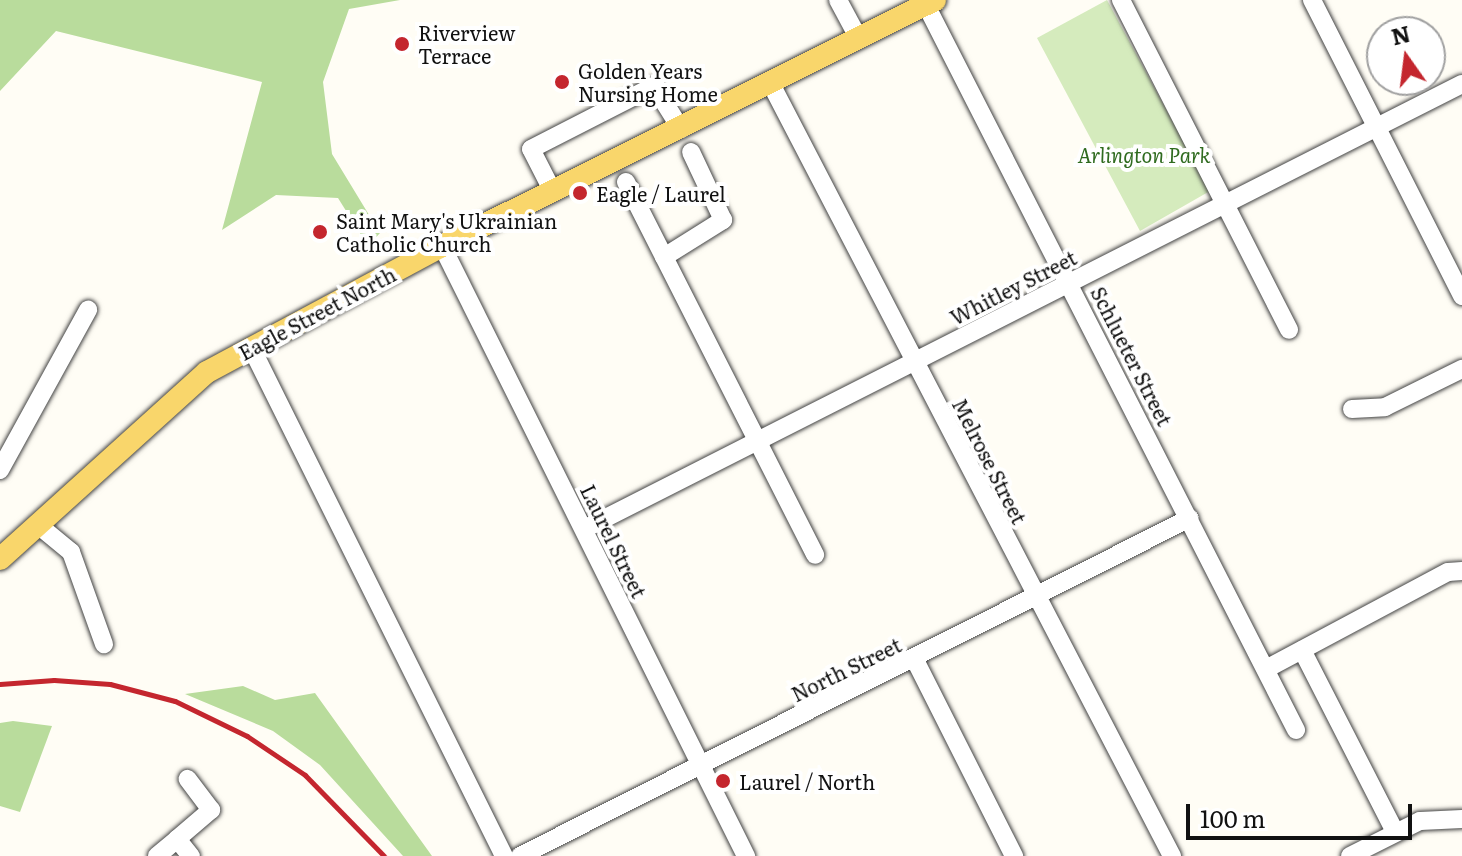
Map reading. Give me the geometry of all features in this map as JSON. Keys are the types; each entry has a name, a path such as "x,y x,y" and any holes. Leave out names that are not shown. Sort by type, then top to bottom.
{"main road":[{"name":"Eagle Street North","path":"0,559 175,397 251,347 442,246 931,2"}],"street":[{"path":"838,0 859,39"},
{"path":"1121,0 1289,330"},
{"path":"1312,0 1462,296"},
{"name":"Schlueter Street","path":"931,2 1296,730"},
{"name":"Melrose Street","path":"771,84 1172,856"},
{"name":"Whitley Street","path":"584,529 759,443 1462,84"},
{"path":"553,192 531,149 654,86 681,129"},
{"path":"664,257 723,220 691,152"},
{"path":"626,182 815,555"},
{"name":"Laurel Street","path":"442,246 746,856"},
{"path":"0,470 8,439 88,310"},
{"path":"251,347 504,856"},
{"path":"1352,409 1385,407 1462,369"},
{"name":"North Street","path":"520,856 915,660 1190,518"},
{"path":"37,524 71,552 104,644"},
{"path":"1266,669 1448,572 1462,571"},
{"path":"1302,650 1395,832"},
{"path":"915,660 1014,856"},
{"path":"157,856 211,810 188,779"},
{"path":"1350,856 1420,821 1462,819"},
{"path":"177,839 191,856"}],"green space":[{"path":"0,0 400,0 349,9 323,82 332,154 380,233 368,246 338,198 276,195 222,230 262,82 56,31 0,91"},
{"name":"Arlington Park","path":"1107,0 1210,191 1140,231 1037,38"},
{"path":"243,686 275,700 315,693 432,856 403,856 320,765 273,731 185,694"},
{"path":"13,721 52,726 20,812 0,806 0,723"}],"railway":[{"path":"0,684 54,680 110,684 175,701 247,736 305,775 384,856"}],"place":[{"name":"Riverview Terrace","path":"402,44"},
{"name":"Golden Years Nursing Home","path":"562,82"},
{"name":"Eagle / Laurel","path":"580,193"},
{"name":"Saint Mary's Ukrainian Catholic Church","path":"320,232"},
{"name":"Laurel / North","path":"723,781"}]}
